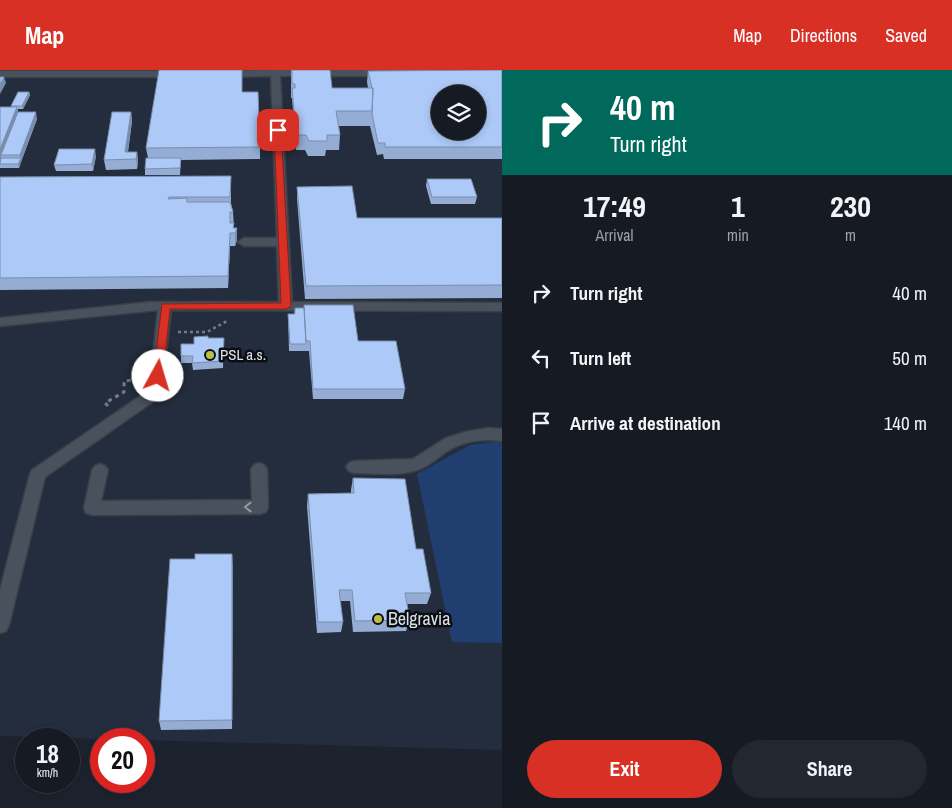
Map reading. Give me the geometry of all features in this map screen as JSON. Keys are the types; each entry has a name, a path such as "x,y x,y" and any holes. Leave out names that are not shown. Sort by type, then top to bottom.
{"lane":[{"path":"0,74 26,72 189,74"},
{"path":"275,72 286,306"},
{"path":"208,74 275,72 394,74"},
{"path":"244,242 283,242"},
{"path":"0,625 38,474 156,392 165,306"},
{"path":"3,323 165,306 502,307"},
{"path":"354,467 410,466 427,459 446,445 494,433 502,435"},
{"path":"100,470 92,508 260,507 258,470"}],"shaded area":[{"path":"0,70 502,70 502,750 155,740 155,728 90,728 90,739 80,738 80,728 15,728 15,736 0,736"},
{"path":"498,441 502,443 502,643 452,642 417,474 470,445"}],"building":[{"path":"159,70 242,70 242,92 258,92 260,147 146,148"},
{"path":"292,70 330,70 332,88 373,88 372,111 336,111 340,135 327,135 327,141 309,141 306,135 296,135 292,88 295,88 295,84 292,84"},
{"path":"502,70 502,147 385,147 385,143 378,143 372,114 372,88 368,71"},
{"path":"0,77 4,77 0,85"},
{"path":"18,92 29,92 22,106 11,106"},
{"path":"0,107 17,107 0,149"},
{"path":"18,112 36,112 20,155 1,155"},
{"path":"112,112 131,112 125,152 137,152 136,159 104,160"},
{"path":"59,149 95,149 92,164 54,165"},
{"path":"1,158 21,158 18,164 0,164"},
{"path":"146,158 181,158 180,168 145,169"},
{"path":"231,176 230,197 169,197 168,199 187,198 187,202 230,202 233,212 230,212 230,223 234,223 233,228 237,228 235,233 230,233 228,276 0,278 0,177"},
{"path":"427,179 471,179 477,197 432,197"},
{"path":"352,186 357,218 502,218 502,285 306,286 297,187"},
{"path":"304,305 353,305 358,341 396,341 405,389 313,389 310,341 306,341"},
{"path":"295,308 304,308 306,344 290,344 288,314 295,314"},
{"path":"208,336 208,338 224,338 223,361 192,363 193,356 181,356 181,344 194,344 194,337"},
{"path":"353,478 405,479 416,549 423,549 431,593 405,593 410,620 355,621 352,590 339,590 343,622 318,622 308,494 354,493"},
{"path":"195,554 232,554 232,720 159,721 170,559 195,559"}],"place":[{"name":"PSL a.s.","path":"210,355"},
{"name":"Belgravia","path":"378,619"}],"route":[{"path":"158,376 165,306 286,306 278,130"}]}
